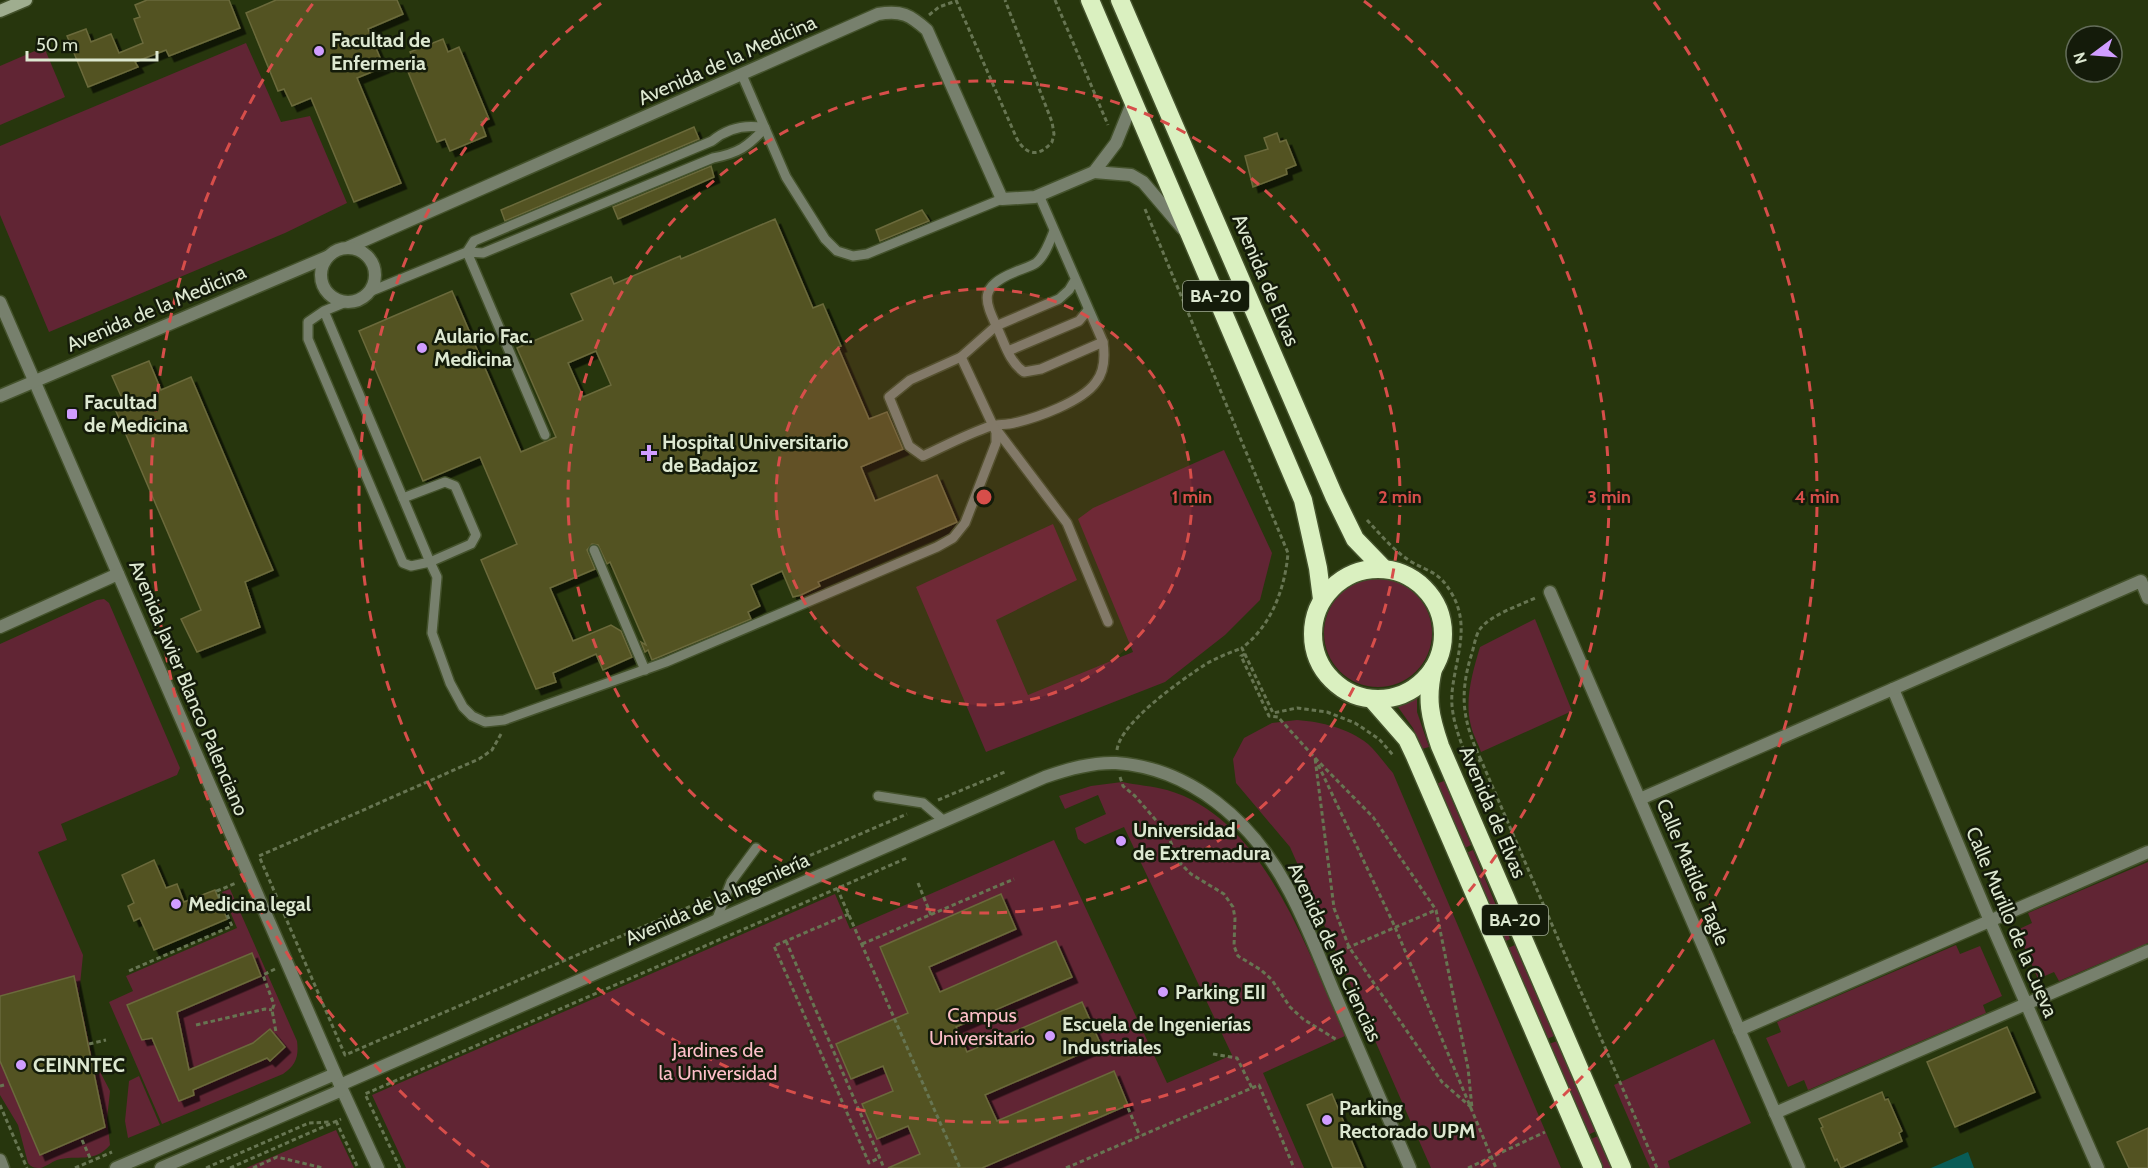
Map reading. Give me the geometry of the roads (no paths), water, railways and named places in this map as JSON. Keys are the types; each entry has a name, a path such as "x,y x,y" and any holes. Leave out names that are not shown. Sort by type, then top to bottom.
{"highway":[{"name":"BA-20","path":"1090,0 1304,500 1322,599"},
{"name":"Avenida de Elvas","path":"1120,0 1334,496 1355,539 1384,569"},
{"name":"BA-20","path":"1384,569 1408,576 1421,585 1437,608 1443,634 1439,657 1422,682 1407,693 1390,698 1372,699 1344,690 1327,675 1320,664 1313,642 1313,628 1322,599 1335,584 1361,571 1384,569"},
{"name":"Avenida de Elvas","path":"1433,669 1428,702 1440,746 1622,1168"},
{"name":"BA-20","path":"1372,699 1407,739 1593,1168"}],"main road":[{"path":"0,11 26,0"}],"street":[{"name":"Avenida de la Medicina","path":"350,247 878,14 896,11 914,18 927,30 1002,199"},
{"path":"1094,172 1116,143 1133,101"},
{"path":"1002,199 1039,195 1094,172 1131,175 1143,182 1193,241"},
{"path":"350,247 358,249 371,260 375,276 374,285 363,298 346,302 338,300 325,289 321,272 327,257 341,248 350,247"},
{"name":"Avenida de la Medicina","path":"0,396 327,257"},
{"name":"Avenida Javier Blanco Palenciano","path":"0,302 249,877 378,1168"},
{"path":"0,627 118,574"},
{"path":"1640,799 2141,580 2148,598"},
{"name":"Calle Matilde Tagle","path":"1550,592 1799,1168"},
{"name":"Calle Murillo de la Cueva","path":"1893,689 1990,921 2098,1168"},
{"name":"Avenida de la Ingeniería","path":"339,1083 1062,772 1097,764 1115,763"},
{"name":"Avenida de las Ciencias","path":"1115,763 1143,767 1170,775 1201,791 1232,814 1251,834 1286,884 1410,1168"},
{"path":"1739,1030 2148,852"},
{"path":"1776,1113 2148,951"},
{"path":"116,1168 339,1083"},
{"path":"161,1168 339,1083"},
{"path":"0,1160 3,1168"}],"lane":[{"path":"742,75 786,177 825,239 837,251 853,256 867,254 1002,199"},
{"path":"467,252 474,241 712,141 730,130 751,125 765,128"},
{"path":"369,292 467,252 483,253 713,158 738,151 750,144 765,128"},
{"path":"1039,195 1102,342 1103,365 1096,383 1068,402 1032,418 1011,424 993,425 922,456 909,446 889,397 910,380 962,357 996,326 1059,299 1069,290 1075,280"},
{"path":"1054,231 1045,252 1036,263 998,279 989,288 987,301 996,326 1015,366 1024,372 1033,372 1102,342"},
{"path":"467,252 545,435"},
{"path":"346,302 324,311 308,322 308,339 403,563 411,566 430,562 471,544 476,535 455,486 445,482 404,498"},
{"path":"1008,351 1078,321 1088,310"},
{"path":"324,311 437,578 432,633 450,683 463,707 472,716 485,722 504,720 645,670 937,547 953,538 965,523 996,442 996,432 962,357"},
{"path":"993,425 1067,523 1108,622"},
{"path":"594,550 645,670"},
{"path":"878,796 923,802 944,821"},
{"path":"716,921 731,882 756,848"}],"water":[{"path":"1968,1152 1974,1168 1931,1168"}],"place":[{"name":"Facultad de Enfermeria","path":"319,51"},
{"name":"Aulario Fac. Medicina","path":"422,348"},
{"name":"Facultad de Medicina","path":"72,414"},
{"name":"Hospital Universitario de Badajoz","path":"649,453"},
{"name":"Universidad de Extremadura","path":"1121,841"},
{"name":"Medicina legal","path":"176,904"},
{"name":"Parking EII","path":"1163,992"},
{"name":"Escuela de Ingenierías Industriales","path":"1050,1036"},
{"name":"CEINNTEC","path":"21,1065"},
{"name":"Parking Rectorado UPM","path":"1327,1120"}],"park label":[{"name":"Campus Universitario","path":"982,1026"},
{"name":"Jardines de la Universidad","path":"718,1062"}]}
